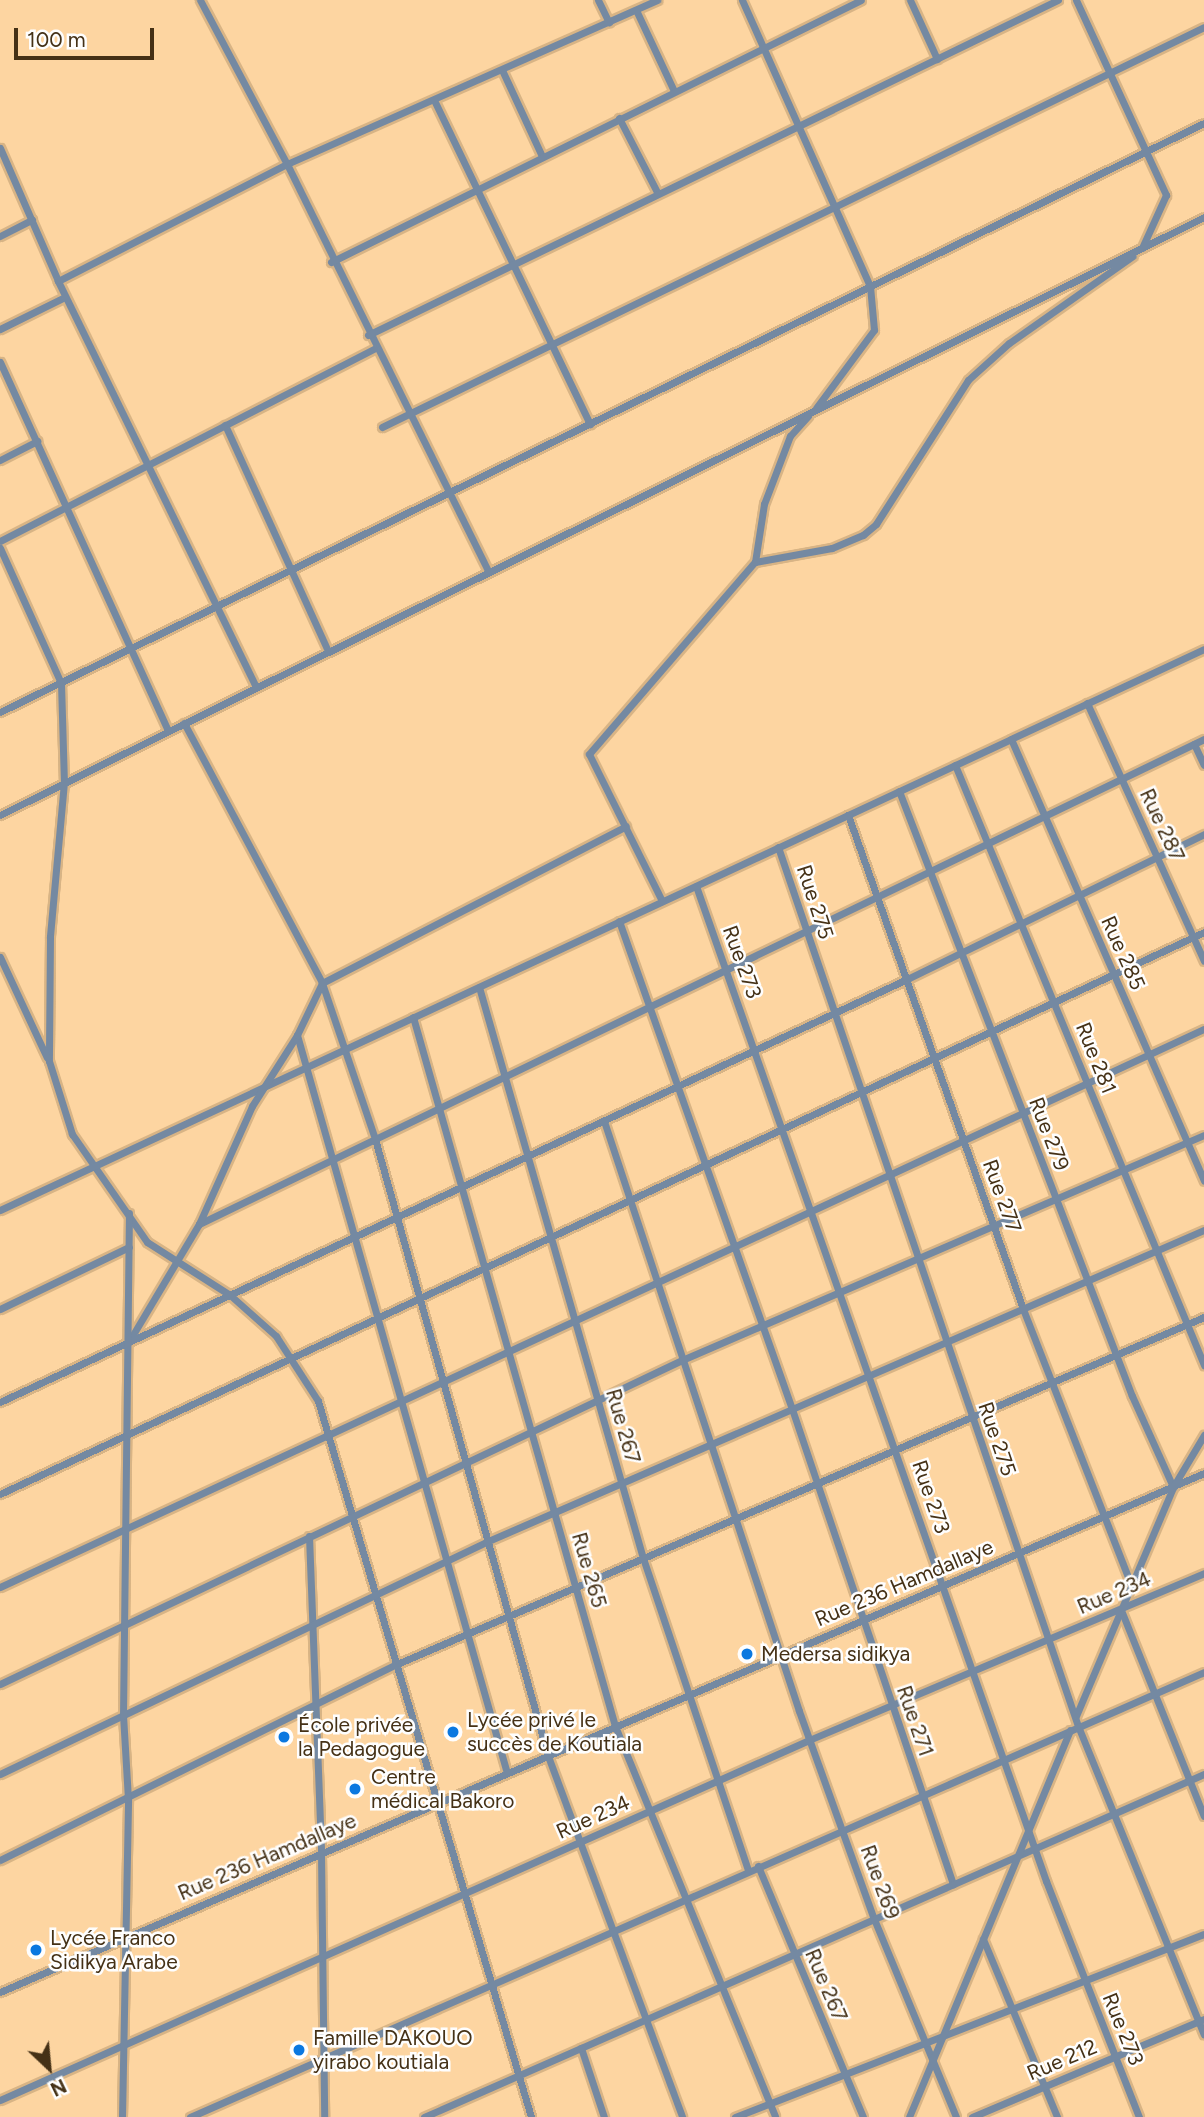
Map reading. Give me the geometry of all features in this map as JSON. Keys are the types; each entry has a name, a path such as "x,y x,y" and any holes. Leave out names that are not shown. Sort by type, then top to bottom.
{"street":[{"path":"200,0 287,164 331,262 489,572"},
{"path":"598,0 609,23"},
{"path":"58,281 287,164 657,0"},
{"path":"663,901 589,754 755,562 764,505 790,436 813,411 874,330 870,286 742,0"},
{"path":"331,262 674,90 861,0"},
{"path":"910,0 937,59"},
{"path":"368,335 1058,0"},
{"path":"755,562 832,548 863,535 876,523 968,380 1009,342 1142,248 1166,195 1076,0"},
{"path":"636,10 674,90"},
{"path":"382,427 1204,27"},
{"path":"502,70 542,156"},
{"path":"434,100 479,188 590,424"},
{"path":"619,118 658,194"},
{"path":"0,712 292,572 1204,123"},
{"path":"0,148 65,297 256,687"},
{"path":"0,815 1204,218"},
{"path":"0,236 32,220"},
{"path":"0,329 65,297"},
{"path":"0,541 375,348"},
{"path":"0,362 168,730"},
{"path":"225,425 328,651"},
{"path":"0,460 37,442"},
{"path":"0,548 61,683 64,782 50,937 49,1061"},
{"path":"0,1210 1204,649"},
{"name":"Rue 287","path":"1087,703 1204,961"},
{"path":"184,723 323,983 375,1139 506,1617 548,1756 682,2117"},
{"path":"1204,730 1199,742 1204,765"},
{"name":"Rue 285","path":"1011,739 1204,1181"},
{"path":"199,1224 1199,742"},
{"name":"Rue 281","path":"954,765 1204,1365"},
{"name":"Rue 279","path":"899,791 1116,1355 1173,1487"},
{"name":"Rue 277","path":"848,815 1023,1309 1102,1517 1131,1585"},
{"path":"128,1343 199,1224 264,1087 298,1035 323,983 626,826"},
{"path":"0,1402 833,1014 1204,834"},
{"name":"Rue 275","path":"778,847 887,1176 1078,1726 1201,2020 1204,2034"},
{"name":"Rue 273","path":"696,886 1034,1849 1139,2117"},
{"name":"Rue 271","path":"619,921 792,1409 953,1884"},
{"path":"0,1494 552,1239 1204,932"},
{"path":"0,957 49,1061 72,1134 147,1242 230,1296 276,1336 293,1359 317,1401 355,1514 435,1804 531,2117"},
{"name":"Rue 267","path":"479,987 643,1558 687,1696 748,1870"},
{"name":"Rue 265","path":"413,1017 615,1726 775,2117"},
{"path":"0,1587 1204,1029"},
{"path":"298,1035 507,1773"},
{"name":"Rue 269","path":"604,1121 779,1656 874,1919 956,2117"},
{"path":"0,1685 125,1622 682,1360 1204,1135"},
{"path":"122,2117 127,1937 128,1799 123,1716 124,1437 129,1213"},
{"path":"0,1774 486,1542 1204,1230"},
{"path":"0,1308 129,1247"},
{"path":"0,1860 397,1664 1204,1317"},
{"path":"909,2117 1173,1487 1204,1435"},
{"name":"Rue 236 Hamdallaye","path":"0,1992 1204,1473"},
{"path":"309,1536 321,1853 324,2117"},
{"name":"Rue 234","path":"0,2100 809,1740 1204,1573"},
{"path":"1121,1610 1204,1816"},
{"path":"190,2117 841,1829 1204,1672"},
{"path":"424,2117 1204,1774"},
{"name":"Rue 267","path":"758,1866 863,2117"},
{"path":"735,2117 1204,1934"},
{"path":"983,1938 1057,2117"},
{"name":"Rue 212","path":"972,2117 1201,2020"},
{"path":"581,2048 604,2117"}],"place":[{"name":"Medersa sidikya","path":"747,1654"},
{"name":"Lycée privé le succès de Koutiala","path":"453,1732"},
{"name":"École privée la Pedagogue","path":"284,1737"},
{"name":"Centre médical Bakoro","path":"355,1789"},
{"name":"Lycée Franco Sidikya Arabe","path":"36,1950"},
{"name":"Famille DAKOUO yirabo koutiala","path":"299,2050"}]}
